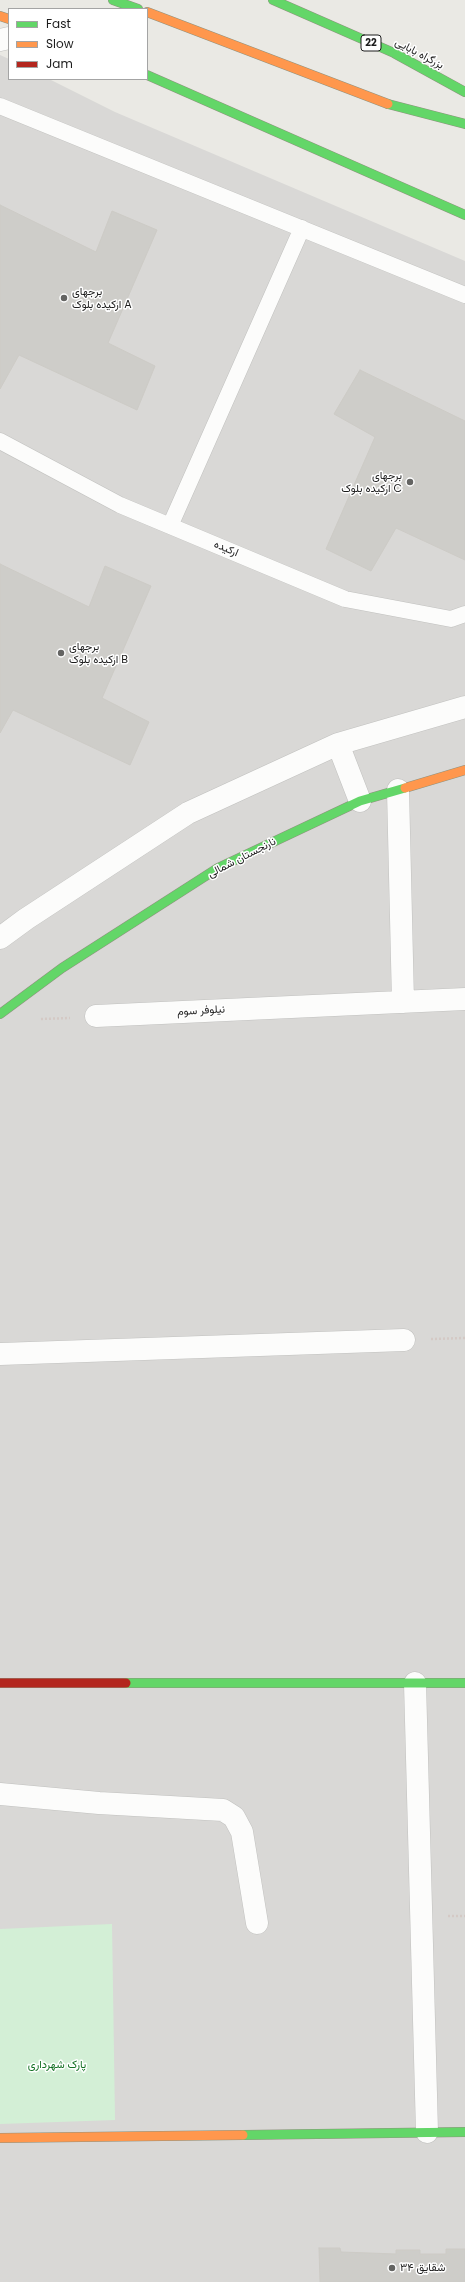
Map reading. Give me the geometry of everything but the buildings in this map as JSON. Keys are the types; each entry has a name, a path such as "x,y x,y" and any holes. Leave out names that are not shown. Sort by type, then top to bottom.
{"main road":[{"path":"113,0 135,8"},
{"name":"بزرگراه بابایی","path":"273,0 394,53 465,92"},
{"path":"148,12 397,107 465,124"},
{"path":"148,75 465,214"},
{"name":"نارنجستان شمالی","path":"0,1014 62,968 218,868 360,802 465,770"},
{"path":"0,1683 465,1683"},
{"path":"0,2138 465,2132"}],"street":[{"path":"0,938 26,918 188,813 338,744 465,707"},
{"path":"338,744 360,802"},
{"path":"398,790 403,1002"},
{"name":"نیلوفر سوم","path":"96,1016 465,999"},
{"path":"0,1354 404,1340"},
{"path":"415,1683 427,2132"},
{"path":"0,1794 99,1804 223,1810 234,1817 242,1832 257,1923"}],"lane":[{"path":"0,106 465,295"},
{"path":"170,526 302,228"},
{"name":"ارکیده","path":"0,440 120,505 345,599 451,619 465,614"}],"path":[{"path":"37,1019 96,1016"},
{"path":"404,1340 465,1338"}],"shaded area":[{"path":"0,55 8,59 8,80 51,80 115,112 465,261 465,2282 0,2282"}],"green space":[{"name":"پارک شهرداری","path":"112,1924 115,2120 0,2124 0,1929"}],"traffic: fast":[{"path":"113,0 135,8"},
{"path":"273,0 394,53 465,92"},
{"path":"148,75 465,215"},
{"path":"388,104 465,124"},
{"path":"0,1014 62,968 218,868 360,801 405,788"},
{"path":"126,1683 465,1683"},
{"path":"243,2135 465,2132"}],"traffic: slow":[{"path":"148,12 388,104"},
{"path":"0,16 8,19"},
{"path":"405,788 465,770"},
{"path":"0,2138 243,2135"}],"traffic: jam":[{"path":"0,1683 126,1683"}],"place":[{"name":"برجهای ارکیده بلوک A","path":"64,298"},
{"name":"برجهای ارکیده بلوک C","path":"410,482"},
{"name":"برجهای ارکیده بلوک B","path":"61,653"},
{"name":"شقایق ۳۴","path":"392,2268"}]}
